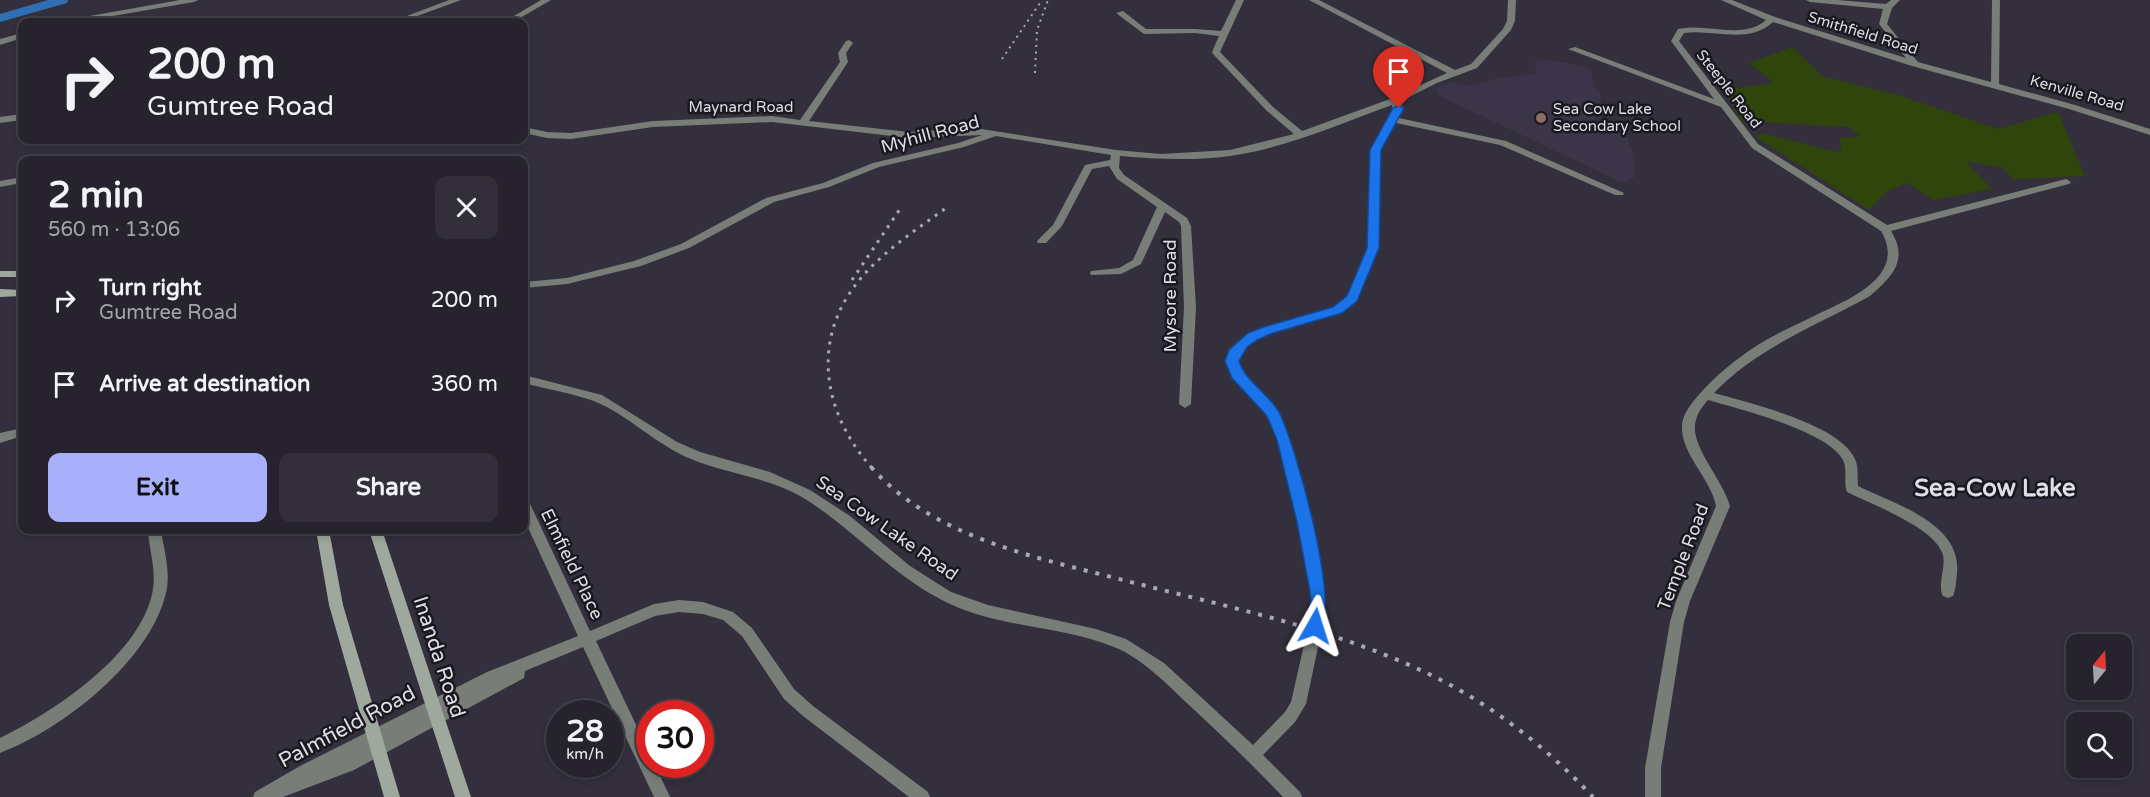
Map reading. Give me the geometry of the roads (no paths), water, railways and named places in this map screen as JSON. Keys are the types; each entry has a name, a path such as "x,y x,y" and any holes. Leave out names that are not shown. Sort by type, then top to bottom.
{"main road":[{"path":"0,274 18,274"},
{"path":"0,293 18,293"},
{"path":"323,534 336,605 392,797"},
{"name":"Inanda Road","path":"376,534 463,797"}],"street":[{"path":"91,18 194,0"},
{"path":"406,18 457,0"},
{"path":"515,18 547,0"},
{"path":"1240,0 1216,50 1218,55 1270,109 1301,135"},
{"path":"1313,0 1455,74"},
{"name":"Myhill Road","path":"528,285 567,281 658,257 685,246 770,200 826,185 876,165 942,150 996,133 1115,158 1214,155 1250,150 1301,135 1393,101 1480,62 1505,34 1511,21 1512,0"},
{"name":"Smithfield Road","path":"1725,0 1772,19 1915,64 1995,86"},
{"path":"1810,0 1888,7"},
{"path":"1896,0 1888,7 1883,24 1915,64"},
{"path":"1995,86 1996,0"},
{"path":"1120,13 1144,32 1204,31 1223,34"},
{"name":"Steeple Road","path":"1772,19 1765,27 1754,31 1689,29 1681,31 1676,37 1678,47 1747,138 1766,154 1885,229"},
{"path":"0,42 18,35"},
{"path":"803,122 844,62 842,53 849,43"},
{"path":"1572,49 1723,105"},
{"name":"Kenville Road","path":"1995,86 2072,106 2150,132"},
{"path":"1253,755 1290,717 1298,704 1318,614 1319,597 1305,522 1281,433 1267,406 1237,374 1232,361 1238,349 1253,336 1337,310 1352,298 1373,248 1376,150 1399,108 1393,101"},
{"path":"0,120 18,118"},
{"name":"Maynard Road","path":"528,131 547,135 571,136 653,124 772,119 909,135 975,131 996,133"},
{"path":"1394,120 1503,143 1619,193"},
{"path":"1042,241 1057,226 1088,167 1115,158"},
{"name":"Mysore Road","path":"1115,158 1116,173 1183,220 1186,226 1190,307 1185,404"},
{"path":"0,184 18,181"},
{"path":"1885,229 2066,182"},
{"path":"1095,273 1120,271 1137,262 1162,207"},
{"name":"Temple Road","path":"1653,797 1653,768 1677,622 1683,601 1723,506 1720,493 1692,446 1688,429 1693,408 1756,351 1855,300 1879,284 1893,264 1893,242 1885,229"},
{"name":"Sea Cow Lake Road","path":"528,380 586,393 615,407 673,445 696,456 765,475 805,493 837,514 905,570 946,596 987,611 1096,635 1121,643 1159,668 1253,755 1294,797"},
{"path":"1705,395 1794,423 1841,450 1850,462 1852,489 1927,526 1940,538 1949,551 1951,565 1948,592"},
{"path":"0,438 18,433"},
{"name":"Elmfield Place","path":"528,515 662,797"},
{"path":"0,746 32,730 75,702 130,648 151,616 160,591 154,534"},
{"name":"Palmfield Road","path":"262,797 309,782 375,742 587,638 654,610 679,606 703,608 728,616 747,632 789,694 808,711 922,797"}],"waterway":[{"path":"0,18 62,0"}],"railway":[{"path":"1002,59 1042,0"},
{"path":"1035,73 1037,30 1048,0"},
{"path":"852,280 902,206"},
{"path":"872,468 855,446 842,423 833,399 829,374 829,350 834,325 845,301 870,268 902,240 946,208"},
{"path":"872,468 896,491 925,511 955,528 988,541 1055,563 1321,632 1398,660 1435,677 1499,715 1539,745 1593,797"}],"place":[{"name":"Sea Cow Lake Secondary School","path":"1541,118"}],"district":[{"name":"Sea-Cow Lake","path":"1995,488"}]}
